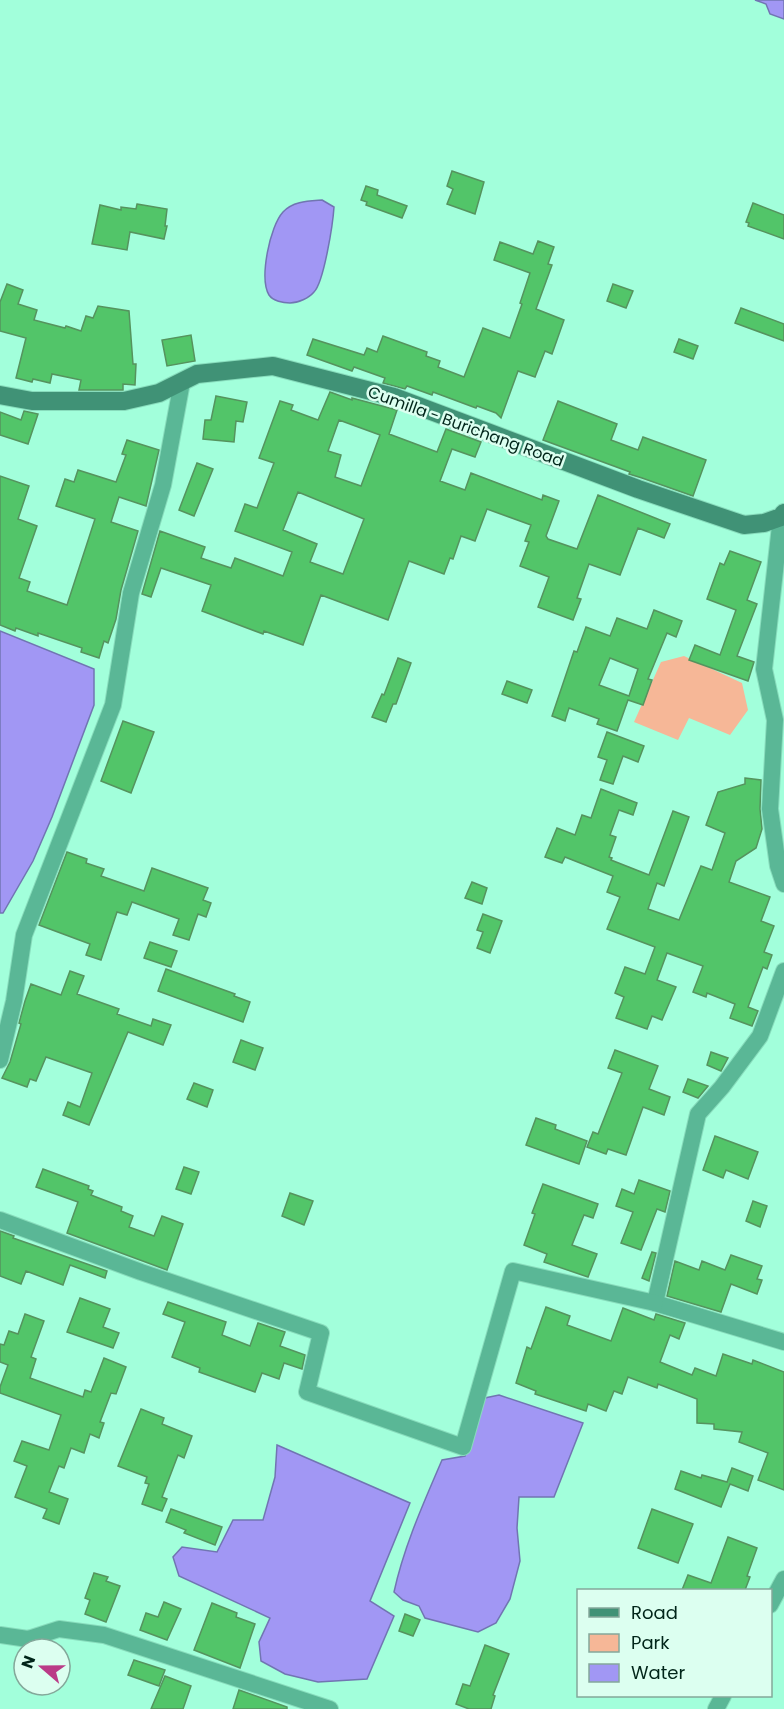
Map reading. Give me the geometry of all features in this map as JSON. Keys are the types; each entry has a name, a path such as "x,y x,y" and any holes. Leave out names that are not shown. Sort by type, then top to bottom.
{"main road":[{"name":"Cumilla - Burichang Road","path":"0,395 32,401 124,401 159,393 197,374 273,366 394,397 638,489 744,525 764,523 783,515"}],"street":[{"path":"0,1060 7,999 24,935 113,705 131,592 163,485 182,382"},
{"path":"783,515 764,669 775,720 770,809 778,866 784,884"},
{"path":"655,1303 698,1114 722,1088 760,1036 784,970"},
{"path":"0,1220 141,1272 321,1333 307,1392 463,1447 513,1271 655,1303 784,1342"},
{"path":"772,1603 784,1579"},
{"path":"0,1635 28,1639 59,1629 104,1635 330,1709"}],"green space":[{"path":"684,656 742,683 748,710 730,735 689,718 678,740 634,722 661,662"}],"water":[{"path":"755,0 784,0 784,19 770,14 766,4"},
{"path":"322,200 334,207 327,252 318,286 312,294 300,301 287,303 276,300 269,295 265,277 267,252 278,219 291,206 301,202"},
{"path":"0,631 94,669 94,705 33,861 3,913 0,913"},
{"path":"499,1395 583,1423 554,1497 519,1497 517,1528 520,1561 510,1599 496,1623 478,1632 425,1618 419,1606 403,1600 394,1592 409,1541 442,1460 465,1456 480,1399"},
{"path":"277,1445 410,1503 370,1601 394,1616 367,1679 318,1682 285,1674 261,1661 259,1642 270,1618 179,1576 173,1557 182,1547 217,1552 233,1520 263,1520 275,1477"}],"building":[{"path":"452,171 484,182 475,214 447,204 453,189 447,186"},
{"path":"366,186 378,190 377,195 407,206 402,218 366,205 367,202 361,200"},
{"path":"753,203 784,215 784,239 748,226 749,223 746,222"},
{"path":"137,204 167,209 164,239 130,232 127,250 92,244 100,205 121,210 121,207 136,209"},
{"path":"538,241 554,247 548,264 552,265 536,309 564,320 552,354 545,351 535,377 518,371 501,418 496,413 477,406 476,408 433,392 432,395 407,386 405,389 383,383 385,378 354,367 352,371 307,355 313,339 364,355 367,348 377,352 383,336 427,352 426,356 440,361 438,367 464,377 483,328 510,338 522,304 520,303 530,273 494,260 500,242 533,254"},
{"path":"7,284 23,290 18,304 37,310 34,320 65,328 66,326 81,331 86,316 93,318 98,306 129,311 133,364 136,364 135,385 123,384 123,390 79,390 81,380 52,374 50,383 16,378 26,338 0,331 0,302"},
{"path":"613,284 633,291 626,308 607,301"},
{"path":"741,308 784,324 784,341 735,323"},
{"path":"191,335 195,361 167,366 162,340"},
{"path":"679,339 698,346 693,359 674,352"},
{"path":"330,392 352,400 352,398 397,410 389,434 437,452 446,429 481,442 475,457 452,449 440,481 465,490 471,473 542,500 543,495 559,501 546,536 548,539 577,549 598,495 670,524 664,538 638,528 620,575 589,564 577,598 581,599 573,620 538,607 549,577 520,566 529,542 525,541 531,525 487,509 475,541 461,536 453,559 450,558 444,574 409,561 388,620 321,595 303,645 264,631 263,634 202,611 211,585 161,568 151,597 142,594 160,531 205,547 201,558 231,568 235,558 283,576 292,552 235,531 245,504 257,508 274,463 259,458 280,401 293,405 291,410 318,420","holes":["339,420 380,435 361,486 335,477 341,455 328,451","298,492 364,519 343,574 310,562 317,544 283,530"]},
{"path":"216,396 247,402 243,422 236,421 234,442 203,439 205,420 211,420"},
{"path":"558,401 617,424 611,440 638,450 643,437 706,460 693,496 543,440"},
{"path":"24,411 38,414 28,444 0,435 0,412 21,420"},
{"path":"127,440 159,450 146,506 119,497 111,522 138,531 121,590 116,619 108,643 104,641 99,658 81,652 82,648 38,633 38,636 0,625 0,476 29,486 18,519 37,526 19,578 30,582 27,591 67,605 95,519 56,506 65,479 74,482 78,470 116,482 126,455 122,454"},
{"path":"197,463 213,469 194,516 179,510"},
{"path":"730,551 761,562 747,600 757,604 737,656 754,662 748,681 689,660 695,645 720,655 736,610 707,599 720,563 724,565"},
{"path":"654,610 682,621 676,637 667,633 648,679 652,680 643,705 628,700 617,731 597,724 599,719 569,708 565,721 552,716 574,651 577,652 586,627 610,636 617,618 647,629","holes":["610,658 638,669 629,696 599,685"]},
{"path":"398,658 411,663 396,704 393,704 386,722 372,717 382,694 384,695"},
{"path":"507,681 532,690 527,703 502,694"},
{"path":"123,721 154,732 131,793 101,781"},
{"path":"607,732 644,746 638,762 623,756 613,784 600,780 607,760 598,757"},
{"path":"745,778 761,780 762,829 756,848 736,861 729,882 770,897 761,921 774,926 764,952 772,955 767,969 763,967 748,1007 758,1011 752,1026 730,1018 735,1004 707,993 706,997 693,992 703,966 667,953 657,980 676,987 662,1020 652,1016 647,1029 616,1018 624,997 615,993 625,967 645,974 655,947 607,929 620,897 607,892 613,876 565,857 562,863 545,857 557,828 575,835 582,815 591,818 601,789 637,803 633,815 619,810 610,835 616,837 609,857 612,858 611,860 649,875 673,811 689,817 664,886 657,883 648,909 679,920 701,866 712,870 725,833 706,825 718,792 745,784"},
{"path":"67,852 87,859 86,863 104,869 101,876 144,891 152,868 208,888 203,900 211,903 206,917 198,914 189,940 173,935 179,919 132,902 127,915 117,912 101,960 86,955 90,944 39,925"},
{"path":"472,882 487,888 482,904 465,898"},
{"path":"483,914 502,921 490,953 477,948 483,932 477,930"},
{"path":"150,942 177,951 171,967 144,958"},
{"path":"166,969 235,994 234,996 250,1002 243,1022 158,991"},
{"path":"70,971 84,976 77,994 119,1009 117,1014 151,1026 153,1019 171,1025 163,1045 128,1032 89,1125 63,1115 68,1102 80,1107 92,1073 46,1057 36,1081 30,1079 27,1087 2,1078 10,1062 31,984 61,995"},
{"path":"241,1040 263,1048 255,1070 233,1062"},
{"path":"615,1050 658,1066 649,1089 670,1097 664,1115 643,1107 626,1155 608,1149 606,1154 587,1147 593,1132 598,1134 622,1073 608,1068"},
{"path":"711,1052 728,1058 721,1071 707,1065"},
{"path":"688,1079 708,1086 698,1098 683,1092"},
{"path":"194,1083 213,1090 207,1107 187,1099"},
{"path":"536,1118 556,1125 555,1129 587,1141 579,1164 526,1145"},
{"path":"715,1136 758,1152 748,1179 726,1170 723,1178 703,1170"},
{"path":"184,1167 199,1172 191,1194 176,1189"},
{"path":"43,1169 89,1186 88,1189 93,1191 91,1195 122,1207 121,1211 133,1216 129,1227 154,1236 162,1216 183,1224 167,1270 67,1233 78,1202 36,1187"},
{"path":"639,1180 670,1191 665,1212 657,1209 641,1250 621,1243 633,1212 616,1206 622,1189 634,1194"},
{"path":"543,1184 598,1204 593,1218 584,1215 572,1245 597,1254 588,1277 544,1262 547,1254 524,1245 535,1214 532,1213"},
{"path":"290,1193 313,1201 304,1225 282,1216"},
{"path":"753,1201 767,1206 760,1227 746,1221"},
{"path":"0,1231 14,1236 13,1238 107,1271 105,1278 70,1265 63,1285 26,1271 21,1284 0,1276"},
{"path":"652,1252 656,1253 649,1281 642,1278"},
{"path":"731,1255 762,1266 757,1279 762,1280 757,1294 731,1284 721,1312 667,1296 675,1261 699,1270 702,1261 725,1270"},
{"path":"80,1298 110,1309 103,1327 119,1333 113,1348 67,1332"},
{"path":"168,1302 226,1322 222,1335 250,1346 258,1323 285,1332 280,1346 305,1355 302,1369 284,1363 279,1379 262,1373 255,1392 199,1372 200,1368 172,1357 185,1322 163,1314"},
{"path":"546,1307 570,1316 567,1325 611,1341 623,1308 654,1320 656,1314 685,1323 679,1339 670,1335 660,1362 692,1375 695,1368 716,1376 723,1354 752,1364 753,1360 784,1372 784,1490 758,1480 768,1453 739,1442 742,1432 714,1429 714,1424 697,1423 697,1399 658,1384 657,1388 628,1377 622,1394 614,1391 606,1411 588,1404 586,1411 535,1394 536,1391 516,1383 527,1347 531,1349"},
{"path":"25,1314 44,1321 31,1357 36,1359 30,1378 83,1397 85,1390 91,1392 104,1358 126,1367 116,1394 111,1393 100,1422 104,1423 99,1438 90,1434 84,1453 71,1448 64,1468 59,1466 49,1492 68,1499 59,1524 43,1518 47,1509 15,1497 27,1466 14,1461 22,1441 49,1450 61,1415 0,1393 8,1365 0,1362 0,1344 4,1345 9,1331 18,1334"},
{"path":"141,1409 164,1418 162,1424 192,1436 184,1458 178,1455 162,1497 167,1499 162,1511 142,1504 149,1484 145,1483 147,1477 118,1466"},
{"path":"732,1468 753,1476 748,1491 730,1484 721,1507 675,1489 681,1471 701,1478 702,1475 727,1482"},
{"path":"171,1509 222,1527 215,1545 184,1533 186,1530 166,1522"},
{"path":"652,1509 693,1524 678,1563 638,1548"},
{"path":"728,1537 757,1548 747,1576 750,1577 745,1589 682,1589 688,1575 711,1583"},
{"path":"94,1573 108,1577 106,1581 120,1586 106,1622 85,1614 90,1600 85,1598"},
{"path":"164,1602 181,1609 167,1640 140,1630 146,1613 158,1617"},
{"path":"212,1603 237,1613 236,1617 255,1624 240,1668 194,1650"},
{"path":"405,1614 420,1620 413,1636 399,1631"},
{"path":"485,1645 509,1654 493,1695 495,1696 491,1709 469,1709 456,1704 463,1684 470,1686"},
{"path":"134,1660 165,1670 159,1686 128,1675"},
{"path":"165,1676 191,1686 183,1709 151,1709"},
{"path":"239,1690 287,1707 287,1709 233,1709"}]}
